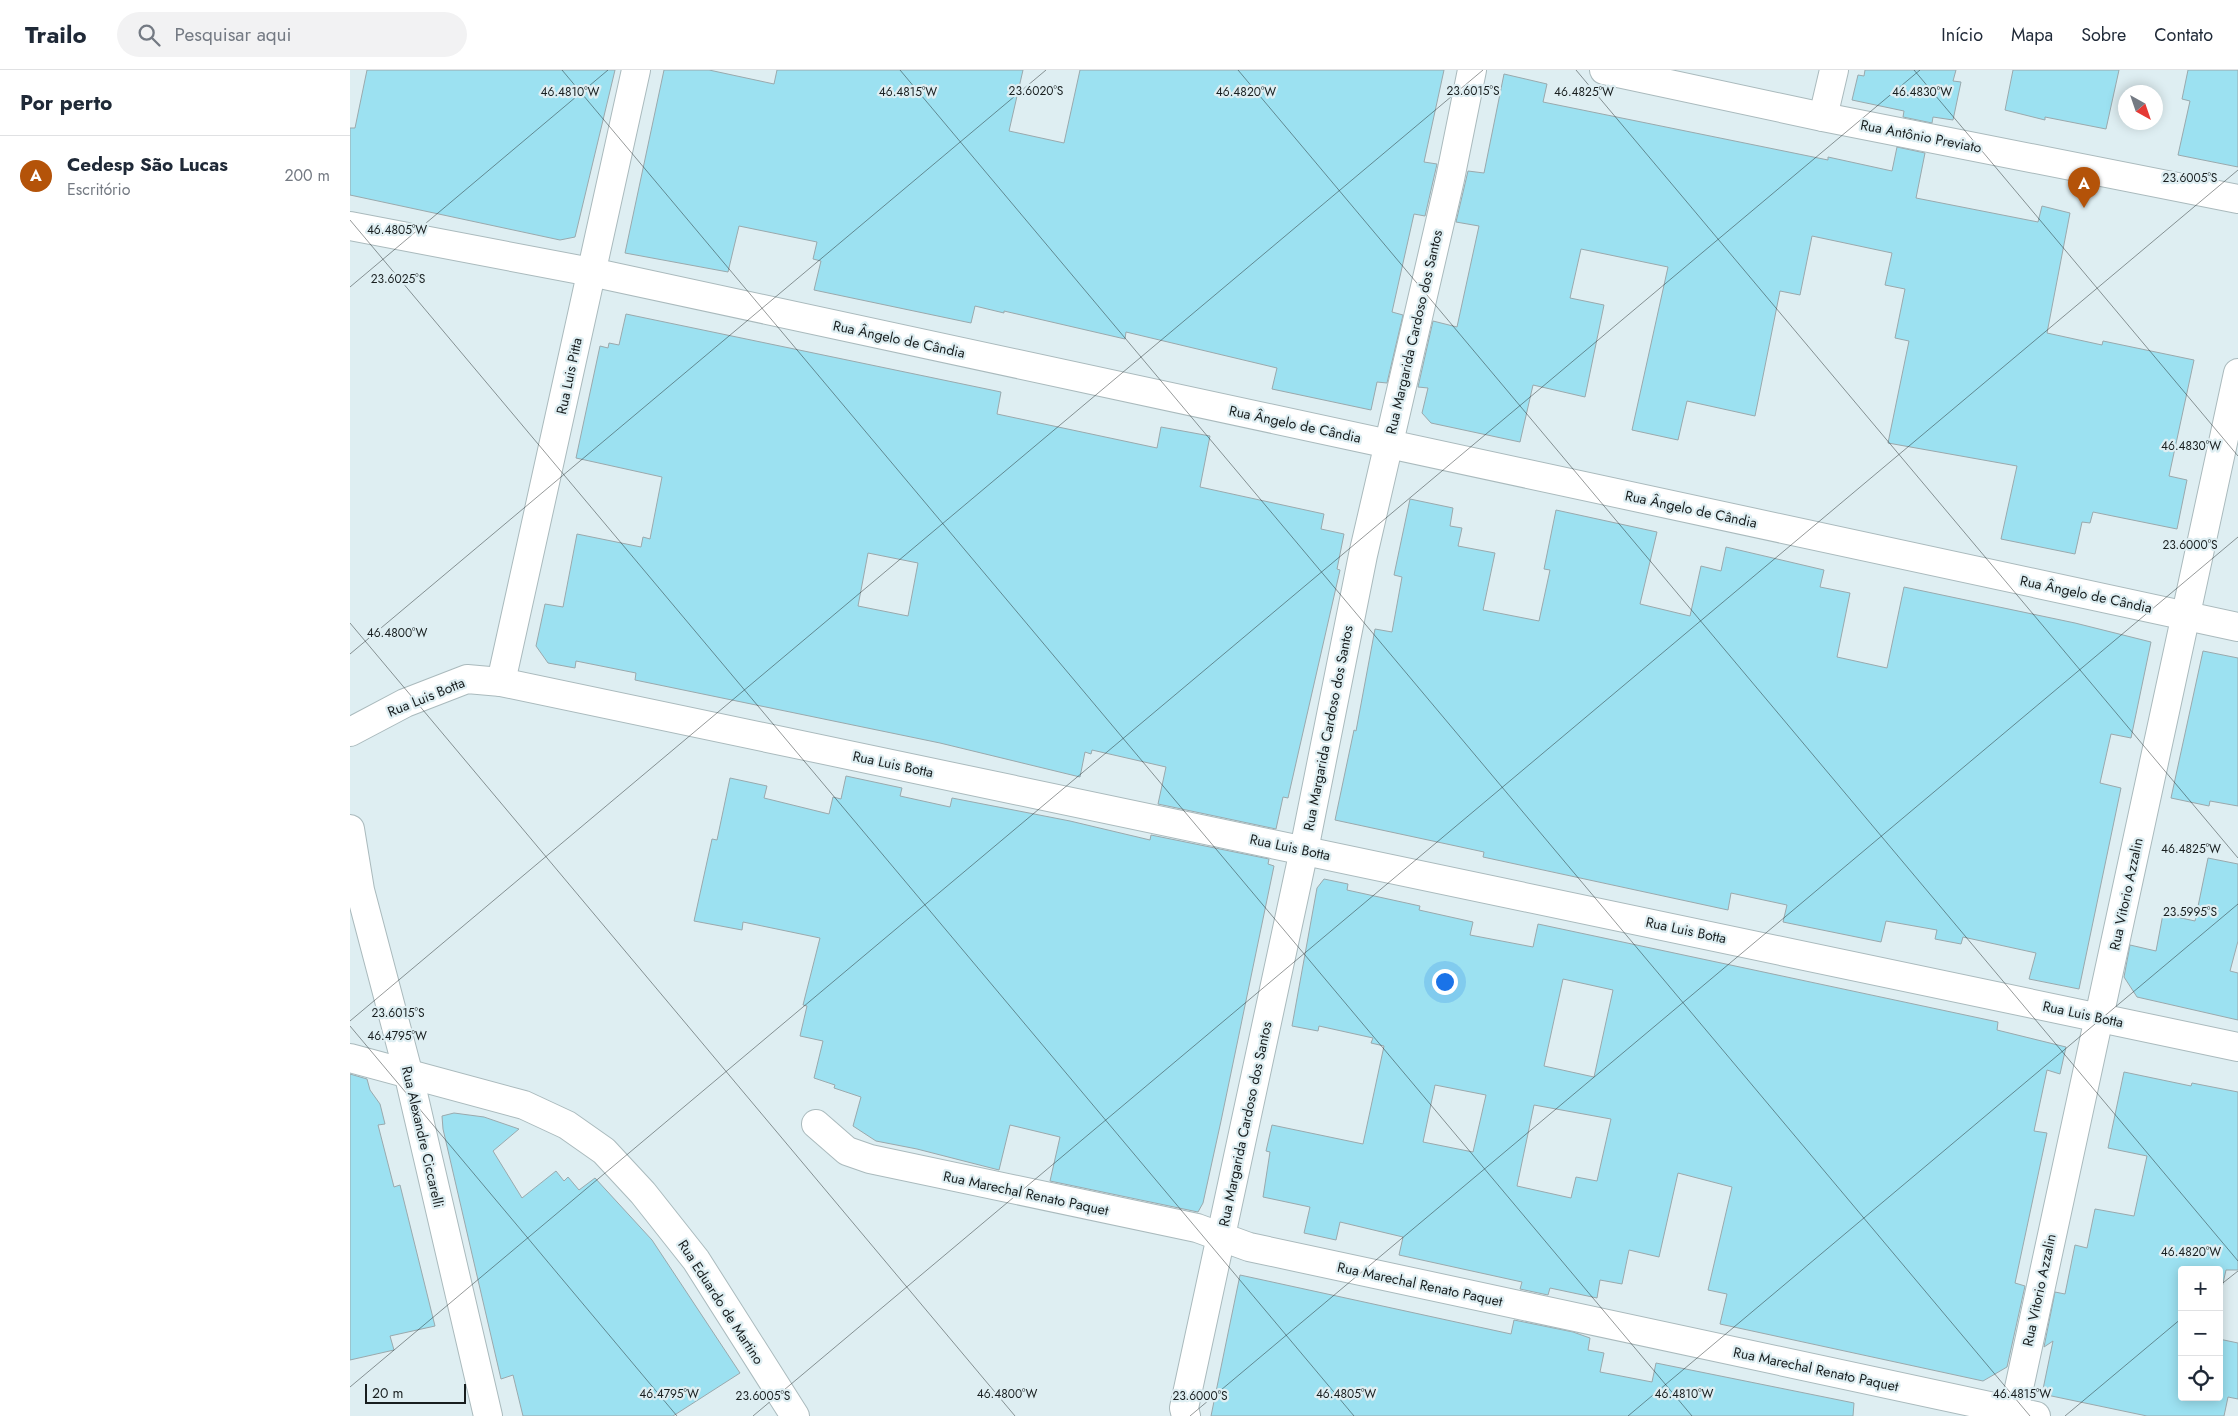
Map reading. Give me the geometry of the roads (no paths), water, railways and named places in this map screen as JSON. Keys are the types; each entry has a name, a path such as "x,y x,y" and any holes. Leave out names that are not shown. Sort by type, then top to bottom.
{"street":[{"name":"Rua Luis Pitta","path":"501,682 636,70"},
{"name":"Rua Margarida Cardoso dos Santos","path":"1186,1416 1184,1408 1304,850 1363,555 1450,178 1472,70"},
{"name":"Rua Antônio Previato","path":"1604,70 1823,117 2238,199"},
{"path":"1823,117 1834,70"},
{"name":"Rua Ângelo de Cândia","path":"350,226 591,272 2238,627"},
{"name":"Rua Vitorio Azzalin","path":"2021,1414 2099,1017 2238,373"},
{"name":"Rua Luis Botta","path":"350,732 405,702 468,679 501,682 2238,1047"},
{"name":"Rua Alexandre Ciccarelli","path":"350,829 360,890 408,1072 488,1416"},
{"name":"Rua Eduardo de Martino","path":"350,1058 408,1072 524,1105 567,1125 604,1151 643,1193 696,1260 795,1416"},
{"name":"Rua Marechal Renato Paquet","path":"816,1124 848,1150 870,1159 1196,1228 1250,1247 2021,1414"}],"place":[{"name":"Cedesp São Lucas","path":"2084,208"}]}
